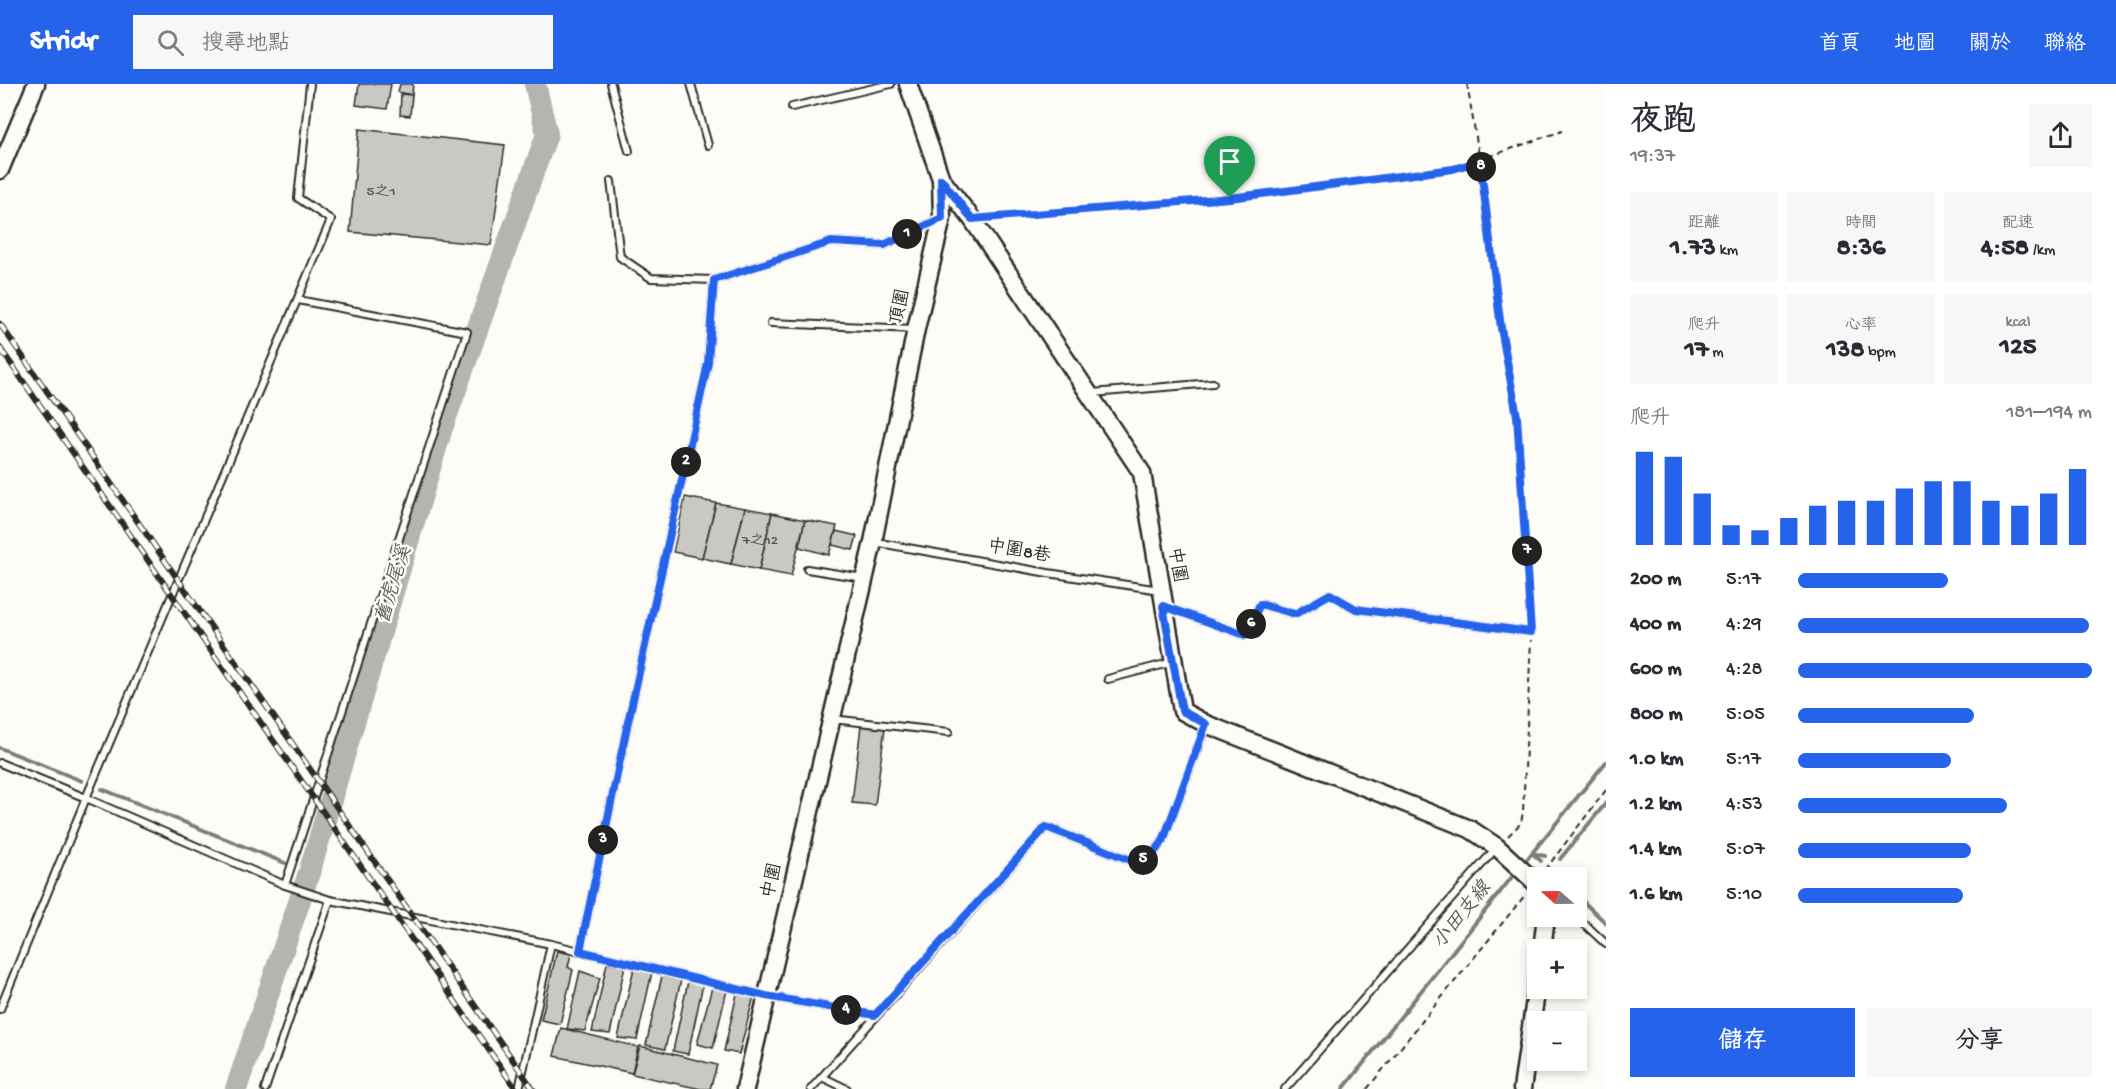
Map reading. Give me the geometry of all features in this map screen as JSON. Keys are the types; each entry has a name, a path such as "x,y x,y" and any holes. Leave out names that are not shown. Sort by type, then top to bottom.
{"street":[{"path":"0,170 36,84"},
{"name":"頂圍","path":"873,542 916,329 942,218 941,179 908,84"},
{"name":"中圍","path":"941,179 972,219 1142,473 1182,711 1206,724 1470,829 1497,847 1527,873"},
{"name":"中圍","path":"745,1089 873,542"},
{"path":"1522,1089 1535,999"}],"lane":[{"path":"0,1009 331,220 298,198 310,84"},
{"path":"611,84 629,151"},
{"path":"691,84 708,145"},
{"path":"792,107 891,84"},
{"path":"611,181 620,257 651,278 714,280 831,242 884,245 942,218"},
{"path":"580,951 628,722 708,363 714,280"},
{"path":"285,885 467,332 298,300"},
{"path":"771,323 916,329"},
{"path":"1088,393 1213,383"},
{"name":"中圍8巷","path":"873,542 1048,573 1162,598 1245,635 1260,604 1295,614 1330,594 1356,609 1531,632"},
{"path":"807,568 864,578"},
{"path":"1108,679 1173,662"},
{"path":"831,719 949,732"},
{"path":"811,1089 1046,827 1128,859 1138,861 1152,857 1163,841 1206,724"},
{"path":"0,763 87,798 285,885 330,900 580,951 766,996 875,1015"},
{"path":"1285,1089 1497,847"},
{"path":"265,1089 330,900"},
{"path":"1587,926 1606,944"},
{"path":"519,1089 551,945"},
{"path":"822,1077 847,1089"}],"path":[{"path":"1467,84 1480,161 1501,328 1517,416 1531,632 1521,823 1497,847"},
{"path":"972,219 1230,198 1453,169 1562,131"},
{"path":"1548,867 1606,790"},
{"path":"1367,1089 1527,894"}],"building":[{"path":"359,84 391,84 387,109 356,105"},
{"path":"400,84 413,84 412,95 398,92"},
{"path":"401,94 412,95 410,116 400,115"},
{"path":"359,129 505,145 491,245 350,232"},
{"path":"685,497 716,503 702,558 673,552"},
{"path":"716,503 745,508 731,564 702,558"},
{"path":"745,508 772,513 759,570 731,564"},
{"path":"772,513 805,520 791,576 759,570"},
{"path":"805,520 837,526 829,555 799,547"},
{"path":"836,531 857,536 853,550 832,545"},
{"path":"861,725 885,728 875,805 852,803"},
{"path":"557,951 571,954 568,967 573,970 560,1024 541,1020"},
{"path":"607,963 625,966 610,1034 592,1032"},
{"path":"634,968 652,972 637,1040 618,1038"},
{"path":"580,971 600,978 585,1031 567,1029"},
{"path":"662,976 681,980 665,1049 646,1045"},
{"path":"688,981 703,984 688,1054 673,1051"},
{"path":"712,987 727,990 713,1048 697,1044"},
{"path":"737,994 754,996 739,1054 724,1051"},
{"path":"561,1028 638,1047 632,1073 554,1056"},
{"path":"640,1046 717,1065 710,1089 632,1074"}],"waterway":[{"name":"舊虎尾溪","path":"236,1089 310,870 441,431 547,134 535,84"},
{"path":"0,748 82,781"},
{"name":"小田支線","path":"1523,864 1606,762"},
{"path":"102,789 285,863"},
{"path":"1560,859 1606,803"},
{"path":"1532,853 1545,856"},
{"path":"1532,853 1541,861"},
{"name":"舊虎尾溪","path":"303,868 310,870"},
{"name":"小田支線","path":"1343,1089 1516,872"},
{"path":"1587,905 1606,923"}],"railway":[{"path":"0,324 533,1089"},
{"path":"0,348 516,1089"}],"route":[{"path":"1480,161 1501,328 1517,416 1525,508 1531,632 1356,609 1330,594 1295,614 1260,604 1245,635 1163,606 1182,711 1206,724 1163,841 1152,857 1138,861 1128,859 1046,827 875,1015 766,996 580,951 628,722 708,363 714,280 831,242 884,245 942,218 941,179 972,219 1230,198 1453,169 1480,161"}]}
